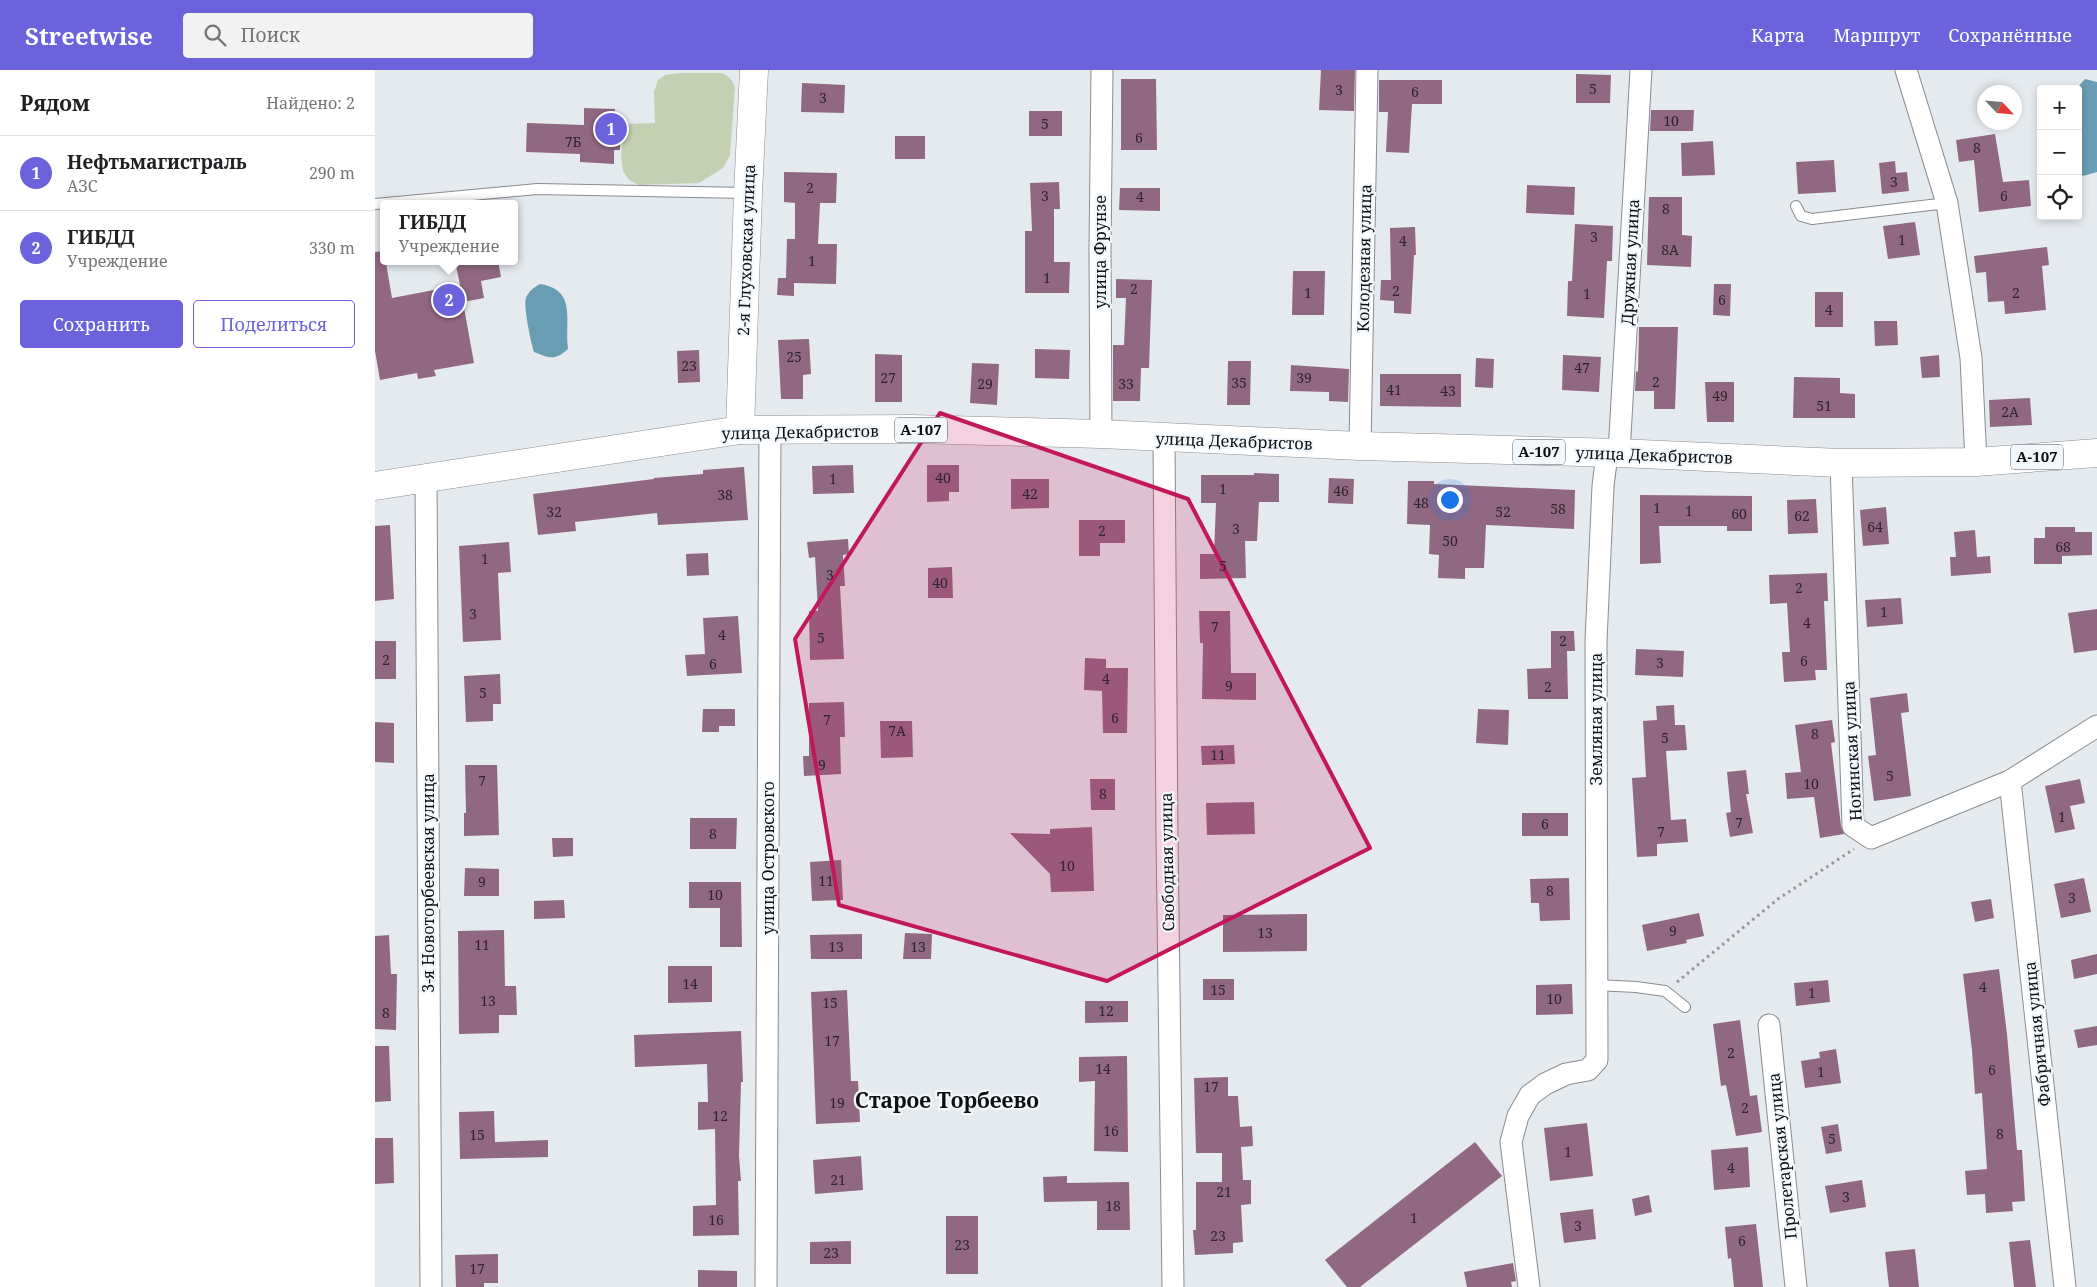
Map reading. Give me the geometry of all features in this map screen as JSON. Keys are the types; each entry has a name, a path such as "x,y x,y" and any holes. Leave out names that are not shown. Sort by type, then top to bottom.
{"main road":[{"name":"2-я Глуховская улица","path":"740,430 754,70"},
{"name":"улица Декабристов","path":"375,486 740,430 911,430 1101,434 1360,446 1841,463 1976,462 2097,453"}],"street":[{"name":"улица Фрунзе","path":"1101,434 1099,250 1103,70"},
{"name":"Колодезная улица","path":"1360,446 1367,70"},
{"name":"Дружная улица","path":"1613,454 1641,70"},
{"path":"1906,70 1947,203 1971,358 1976,462"},
{"name":"улица Островского","path":"765,1287 770,430"},
{"name":"Свободная улица","path":"1164,438 1173,1287"},
{"name":"Земляная улица","path":"1529,1287 1511,1142 1518,1116 1530,1095 1545,1084 1566,1074 1588,1070 1597,1060 1596,641 1603,486 1613,454"},
{"name":"Ногинская улица","path":"1841,463 1853,826 1871,838 2009,781 2097,726"},
{"name":"3-я Новоторбеевская улица","path":"426,478 431,1287"},
{"name":"Фабричная улица","path":"2009,781 2065,1287"},
{"name":"Пролетарская улица","path":"1769,1025 1796,1287"}],"lane":[{"path":"416,200 537,188 748,193"},
{"path":"1796,206 1801,216 1812,219 1947,203"},
{"path":"1596,985 1665,991 1685,1006"}],"path":[{"path":"1665,991 1778,899 1871,838"}],"highlighted area":[{"path":"940,413 1188,499 1370,848 1107,981 839,905 795,639"}],"green space":[{"path":"679,73 722,73 733,82 735,87 730,155 723,168 699,183 639,185 629,180 623,171 621,157 625,124 655,123 654,92 658,80 665,75"}],"water":[{"path":"2085,79 2097,82 2097,172 2083,176 2082,85 2080,85"},
{"path":"540,284 552,287 560,293 565,300 567,308 568,349 555,357 548,357 534,352 529,333 525,302 528,293"}],"building":[{"path":"1321,70 1355,70 1354,111 1319,110"},
{"path":"1576,74 1611,75 1610,103 1576,103"},
{"path":"1121,79 1156,79 1157,150 1121,150"},
{"path":"1379,80 1442,80 1442,104 1412,104 1409,153 1386,152 1388,112 1379,112"},
{"path":"802,83 845,85 844,113 801,112"},
{"path":"584,108 615,109 614,133 620,133 620,150 614,150 614,164 580,162 580,154 526,152 527,123 584,125"},
{"path":"1651,110 1694,110 1693,131 1650,131"},
{"path":"1029,111 1062,111 1062,136 1029,136"},
{"path":"1995,134 2003,182 2029,180 2031,206 1979,212 1974,160 1959,162 1956,140"},
{"path":"895,136 925,136 925,159 895,159"},
{"path":"1713,141 1715,175 1682,176 1681,143"},
{"path":"1834,160 1836,192 1798,194 1796,162"},
{"path":"1895,161 1896,173 1907,172 1909,191 1882,194 1879,163"},
{"path":"784,172 837,173 836,203 820,203 818,244 837,244 836,284 794,283 794,296 777,295 778,278 786,278 787,239 795,239 795,203 784,202"},
{"path":"1059,182 1060,209 1054,209 1054,262 1070,262 1069,293 1025,293 1025,231 1032,231 1030,183"},
{"path":"1527,185 1575,187 1574,215 1526,213"},
{"path":"1120,188 1160,188 1160,211 1119,210"},
{"path":"1649,197 1682,197 1682,235 1692,236 1691,267 1647,265"},
{"path":"1915,222 1920,255 1888,259 1883,226"},
{"path":"1575,224 1613,226 1612,261 1607,261 1604,318 1567,316 1568,281 1572,281"},
{"path":"1415,227 1416,255 1414,255 1411,314 1394,313 1394,301 1380,300 1381,280 1391,280 1390,228"},
{"path":"2047,247 2049,265 2042,266 2046,310 2005,314 2004,301 1988,302 1986,272 1976,273 1974,256"},
{"path":"380,251 380,265 386,265 392,298 460,285 456,265 499,265 501,277 481,281 484,298 463,302 474,363 434,370 436,376 418,379 417,373 380,380 375,351 375,252"},
{"path":"1293,271 1325,271 1324,315 1292,315"},
{"path":"1116,279 1152,280 1149,368 1141,368 1140,401 1113,401 1113,345 1124,345 1126,298 1116,298"},
{"path":"1714,284 1731,284 1730,316 1713,315"},
{"path":"1815,292 1843,292 1843,327 1815,327"},
{"path":"1874,321 1897,321 1898,345 1875,346"},
{"path":"1639,327 1678,327 1675,409 1654,409 1654,391 1635,391 1636,371 1638,372"},
{"path":"809,339 811,374 803,375 803,399 781,399 778,340"},
{"path":"1035,349 1070,350 1069,379 1035,378"},
{"path":"699,350 700,382 678,383 677,351"},
{"path":"875,354 902,355 902,402 875,402"},
{"path":"1563,355 1601,357 1599,392 1562,390"},
{"path":"1939,355 1940,377 1922,378 1920,357"},
{"path":"1476,358 1494,359 1493,388 1475,387"},
{"path":"1228,361 1251,361 1250,405 1227,405"},
{"path":"972,363 999,364 997,405 970,403"},
{"path":"1291,365 1349,369 1348,402 1329,401 1329,392 1290,391"},
{"path":"1380,374 1461,374 1461,407 1380,406"},
{"path":"1794,377 1840,378 1840,393 1855,394 1855,418 1793,418"},
{"path":"1705,382 1734,382 1734,422 1707,422"},
{"path":"2030,398 2032,425 1990,427 1989,400"},
{"path":"853,465 854,493 813,494 812,466"},
{"path":"927,465 959,465 959,492 949,492 949,501 927,502"},
{"path":"744,467 748,520 658,525 657,513 575,522 576,531 538,535 533,494 654,478 703,474 703,470"},
{"path":"1254,473 1279,474 1279,502 1259,502 1257,541 1245,541 1246,578 1200,579 1200,554 1214,554 1216,503 1201,503 1201,475 1254,475"},
{"path":"1329,478 1354,479 1353,504 1328,503"},
{"path":"1011,479 1049,479 1049,508 1011,509"},
{"path":"1408,481 1434,481 1434,484 1575,490 1574,529 1486,525 1484,568 1465,568 1465,579 1438,578 1439,555 1429,554 1430,525 1407,524"},
{"path":"1640,495 1752,496 1752,531 1727,531 1727,526 1659,526 1661,563 1640,564"},
{"path":"1816,499 1818,533 1788,534 1787,500"},
{"path":"1886,507 1889,544 1863,546 1860,510"},
{"path":"1079,520 1125,520 1125,543 1100,543 1100,556 1079,556"},
{"path":"390,525 394,599 375,601 375,526"},
{"path":"2045,527 2075,527 2075,532 2092,532 2092,555 2062,556 2062,564 2034,564 2034,538 2045,538"},
{"path":"1975,530 1977,557 1990,556 1991,573 1951,576 1950,557 1956,557 1954,532"},
{"path":"848,539 849,554 843,555 845,586 840,586 844,659 810,660 809,611 818,611 815,557 809,558 807,542"},
{"path":"509,542 511,572 498,573 501,640 463,642 459,546"},
{"path":"708,553 709,575 687,576 686,554"},
{"path":"952,567 953,598 928,598 928,568"},
{"path":"1827,573 1828,601 1824,601 1827,670 1815,670 1816,680 1784,682 1782,652 1790,652 1787,603 1770,604 1769,575"},
{"path":"1901,598 1903,624 1867,627 1865,600"},
{"path":"2097,609 2097,650 2074,653 2068,613"},
{"path":"1199,611 1230,611 1231,673 1256,673 1256,700 1202,699 1203,643 1200,643"},
{"path":"738,616 742,673 687,676 685,655 705,654 703,618"},
{"path":"1551,631 1574,631 1575,651 1567,651 1568,699 1528,699 1527,669 1551,668"},
{"path":"375,641 396,641 396,679 375,679"},
{"path":"1636,649 1684,651 1683,677 1635,675"},
{"path":"1085,658 1106,659 1106,668 1128,668 1127,733 1103,733 1102,691 1084,690"},
{"path":"500,674 501,704 493,704 493,721 466,722 464,676"},
{"path":"1907,693 1909,712 1901,713 1911,796 1874,801 1868,756 1876,755 1870,698"},
{"path":"844,702 845,737 840,737 841,774 804,776 803,756 809,756 809,703"},
{"path":"1674,705 1675,725 1685,725 1687,750 1666,751 1671,820 1686,819 1688,842 1657,844 1657,856 1637,857 1632,778 1646,777 1643,721 1657,720 1656,706"},
{"path":"703,709 735,709 735,726 719,726 719,732 702,732"},
{"path":"1478,709 1509,710 1508,745 1476,743"},
{"path":"1832,720 1835,742 1831,743 1841,826 1844,834 1820,838 1814,797 1787,799 1785,773 1801,772 1795,725"},
{"path":"880,721 912,721 913,757 881,758"},
{"path":"375,722 394,723 394,763 375,762"},
{"path":"1234,745 1235,764 1202,765 1201,746"},
{"path":"465,765 497,765 499,835 464,836 464,813 466,813"},
{"path":"1746,770 1749,794 1746,794 1753,833 1730,837 1726,813 1731,812 1727,772"},
{"path":"1090,779 1115,779 1115,810 1091,810"},
{"path":"2080,779 2085,803 2070,806 2075,829 2055,833 2045,786"},
{"path":"1254,802 1255,834 1207,835 1206,803"},
{"path":"1522,813 1568,813 1568,836 1522,836"},
{"path":"690,818 737,818 736,849 690,849"},
{"path":"1092,827 1094,891 1051,892 1050,874 1010,833 1050,834 1050,829"},
{"path":"552,838 573,838 573,856 553,857"},
{"path":"841,860 843,900 812,901 810,862"},
{"path":"465,868 499,869 499,896 464,896"},
{"path":"1569,878 1570,920 1540,921 1539,903 1531,903 1530,879"},
{"path":"2084,878 2091,912 2061,918 2054,884"},
{"path":"689,882 741,882 742,947 720,947 720,908 689,908"},
{"path":"1991,899 1994,918 1975,922 1971,902"},
{"path":"564,900 565,918 534,919 534,901"},
{"path":"1699,913 1704,936 1686,940 1687,943 1647,951 1642,925"},
{"path":"1307,914 1307,951 1223,952 1223,915"},
{"path":"504,930 505,986 516,986 517,1015 499,1015 499,1033 459,1034 458,931"},
{"path":"905,933 932,934 931,959 903,959"},
{"path":"862,934 862,959 811,959 810,935"},
{"path":"389,935 391,974 397,974 396,1030 375,1029 375,936"},
{"path":"2097,954 2097,974 2074,979 2071,960"},
{"path":"668,966 712,966 712,1002 668,1003"},
{"path":"1999,969 2007,1034 2017,1150 2022,1150 2025,1201 2012,1202 2013,1211 1986,1213 1985,1194 1967,1195 1965,1171 1987,1169 1982,1093 1975,1094 1963,974"},
{"path":"1203,979 1234,979 1234,1000 1203,1000"},
{"path":"1828,980 1830,1002 1796,1006 1794,983"},
{"path":"1572,984 1573,1014 1536,1015 1536,985"},
{"path":"847,990 851,1081 858,1081 860,1122 816,1124 811,992"},
{"path":"1085,1001 1128,1001 1128,1022 1085,1023"},
{"path":"1740,1020 1750,1096 1757,1095 1762,1132 1736,1136 1726,1085 1721,1086 1713,1024"},
{"path":"2097,1026 2097,1045 2078,1048 2074,1030"},
{"path":"741,1031 743,1082 741,1082 739,1156 741,1181 738,1181 739,1235 693,1236 693,1206 716,1205 715,1129 698,1130 698,1102 708,1102 707,1064 635,1067 634,1035"},
{"path":"375,1046 389,1046 391,1101 375,1102"},
{"path":"1836,1049 1841,1083 1805,1088 1801,1061 1820,1058 1819,1052"},
{"path":"1127,1056 1128,1152 1094,1151 1095,1081 1079,1082 1079,1057"},
{"path":"1228,1077 1228,1096 1238,1096 1240,1127 1252,1126 1253,1146 1241,1147 1243,1180 1251,1180 1251,1204 1241,1205 1243,1242 1233,1243 1233,1253 1195,1255 1193,1230 1196,1230 1196,1182 1222,1182 1222,1153 1196,1153 1194,1078"},
{"path":"494,1111 495,1142 548,1140 548,1157 460,1159 459,1112"},
{"path":"1587,1123 1593,1176 1550,1181 1544,1128"},
{"path":"1838,1124 1842,1151 1826,1154 1821,1127"},
{"path":"375,1138 393,1138 394,1183 375,1184"},
{"path":"1475,1142 1502,1176 1360,1287 1347,1287 1325,1260"},
{"path":"1748,1147 1750,1187 1714,1190 1711,1150"},
{"path":"861,1156 863,1190 815,1194 813,1160"},
{"path":"1067,1176 1067,1183 1129,1182 1130,1230 1097,1230 1097,1201 1044,1202 1043,1177"},
{"path":"1862,1180 1866,1207 1830,1213 1825,1186"},
{"path":"1649,1195 1652,1212 1635,1216 1632,1199"},
{"path":"1593,1209 1596,1239 1564,1243 1560,1213"},
{"path":"946,1216 978,1216 978,1274 946,1274"},
{"path":"1756,1224 1763,1287 1734,1287 1731,1258 1728,1259 1725,1227"},
{"path":"2030,1240 2036,1287 2014,1287 2009,1242"},
{"path":"851,1241 851,1264 810,1264 810,1242"},
{"path":"1915,1249 1919,1287 1889,1287 1885,1252"},
{"path":"498,1254 498,1283 484,1283 484,1287 456,1287 455,1255"},
{"path":"1513,1263 1516,1281 1511,1282 1512,1287 1467,1287 1464,1272"},
{"path":"698,1270 737,1271 737,1287 698,1287"}],"place":[{"name":"Нефтьмагистраль","path":"611,129"},
{"name":"ГИБДД","path":"449,300"}],"district":[{"name":"Старое Торбеево","path":"947,1101"}]}
